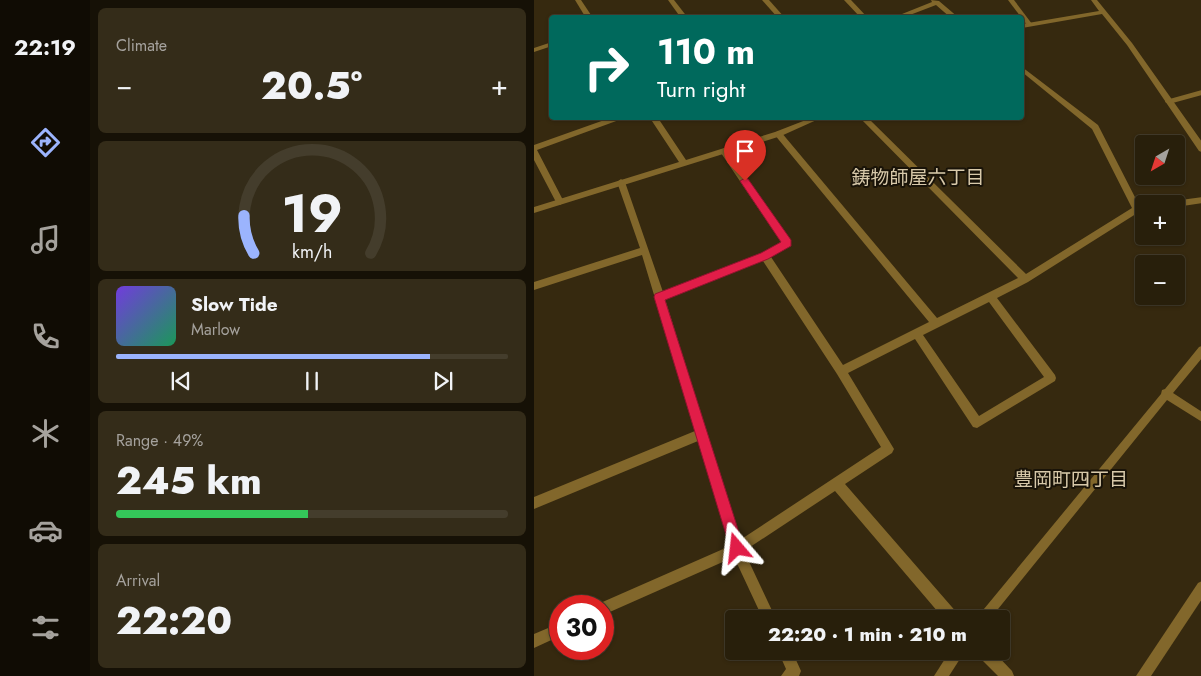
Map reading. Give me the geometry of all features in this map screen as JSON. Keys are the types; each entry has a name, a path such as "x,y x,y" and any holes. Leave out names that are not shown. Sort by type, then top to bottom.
{"street":[{"path":"578,0 588,15"},
{"path":"671,0 683,15"},
{"path":"765,0 779,15"},
{"path":"846,0 862,15"},
{"path":"1011,0 1022,15"},
{"path":"1094,0 1130,44 1201,149"},
{"path":"902,15 936,1 952,15"},
{"path":"1024,25 1104,12"},
{"path":"1024,17 1029,24"},
{"path":"534,50 549,45"},
{"path":"1024,71 1095,127 1135,197"},
{"path":"1169,102 1201,92"},
{"path":"534,148 611,120"},
{"path":"655,120 684,163"},
{"path":"534,210 778,134 811,120"},
{"path":"866,120 1025,279"},
{"path":"778,134 936,324"},
{"path":"659,297 765,256 787,243 724,151"},
{"path":"534,152 560,202"},
{"path":"621,182 645,250 737,548 766,610"},
{"path":"1185,202 1201,200"},
{"path":"841,371 1025,279 1135,212"},
{"path":"534,286 645,250"},
{"path":"614,604 737,548 888,449 841,371 765,256"},
{"path":"916,333 977,423 1051,378 991,297"},
{"path":"534,502 701,434"},
{"path":"837,484 945,610"},
{"path":"1143,676 1201,587"},
{"path":"534,641 549,634"},
{"path":"788,676 794,671 789,660"},
{"path":"941,676 952,660"},
{"path":"992,660 1007,676"}],"lane":[{"path":"990,610 1201,350"},
{"path":"1165,393 1201,418"}],"district":[{"name":"鋳物師屋六丁目","path":"918,177"},
{"name":"豊岡町四丁目","path":"1071,479"}],"route":[{"path":"737,548 659,297 765,256 787,243 745,181"}]}
